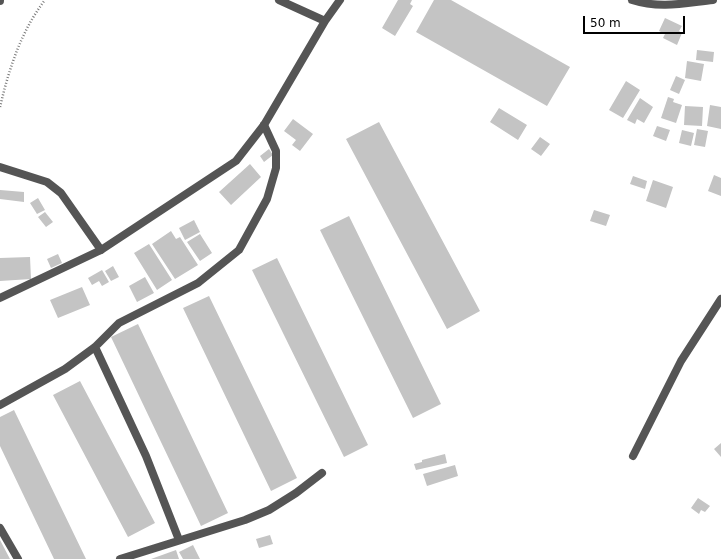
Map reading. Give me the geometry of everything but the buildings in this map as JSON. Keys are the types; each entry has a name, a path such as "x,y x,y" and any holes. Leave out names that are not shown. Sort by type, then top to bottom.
{"street":[{"path":"279,0 325,21"},
{"path":"0,298 101,250 236,161 264,125 325,21 340,0"},
{"path":"632,0 642,3 669,6 713,0"},
{"path":"0,405 65,369 95,347 119,323 198,283 239,250 268,199 276,168 276,151 264,125"},
{"path":"0,167 47,182 61,193 101,250"},
{"path":"633,456 681,362 721,299"},
{"path":"95,347 146,456 179,540"},
{"path":"120,559 222,528 270,510 296,493 322,473"},
{"path":"0,528 18,559"}],"path":[{"path":"0,107 18,47 31,18 45,0"}]}
